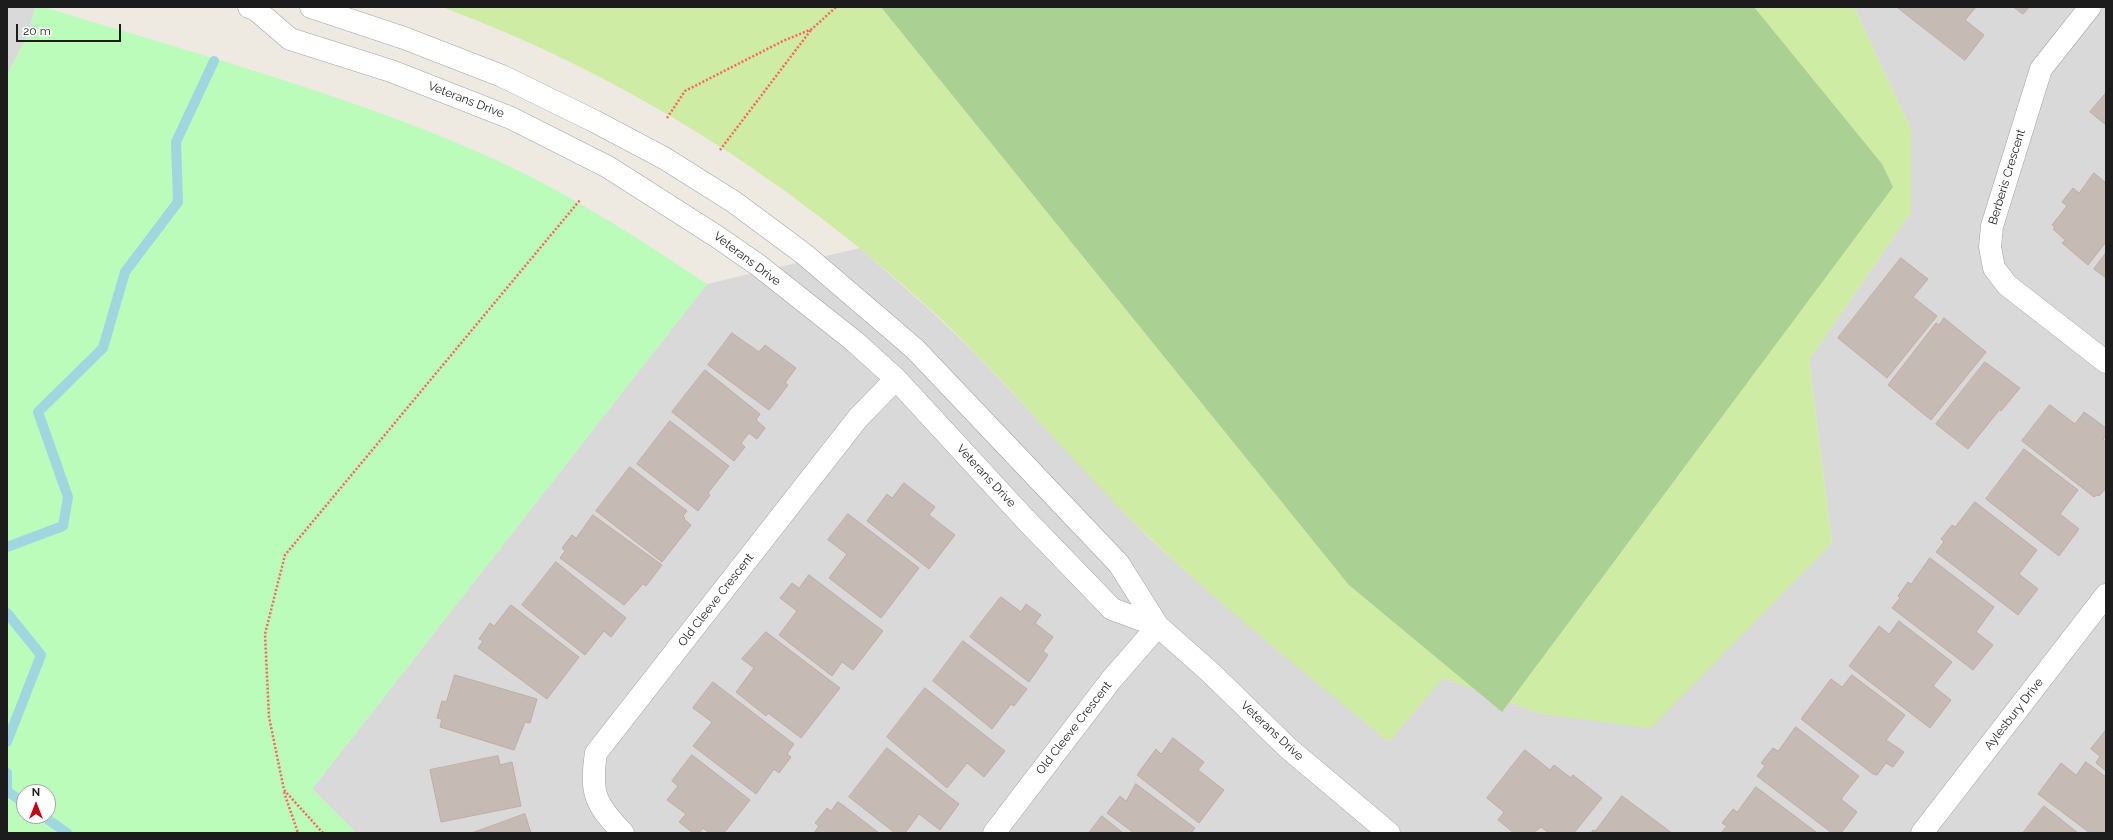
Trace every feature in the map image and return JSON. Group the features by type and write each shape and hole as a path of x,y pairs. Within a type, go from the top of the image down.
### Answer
{"street":[{"name":"Veterans Drive","path":"311,7 404,38 502,76 664,158 734,202 804,254 915,349 1119,564 1158,626 1211,673 1288,748 1389,833"},
{"name":"Berberis Crescent","path":"2090,7 2041,69 1992,226 1990,247 1994,268 2007,285 2106,362"},
{"name":"Veterans Drive","path":"258,8 290,39 391,71 511,118 608,167 655,196 758,265 854,341 896,379 1025,519 1112,609 1158,626"},
{"name":"Old Cleeve Crescent","path":"623,833 598,804 592,779 596,753 858,418 896,379"},
{"name":"Aylesbury Drive","path":"1922,833 2106,595"},
{"name":"Old Cleeve Crescent","path":"994,833 1111,680 1158,626"}],"path":[{"path":"720,150 812,29 836,7"},
{"path":"667,118 685,91 783,41 812,29"},
{"path":"298,833 284,790 269,717 265,634 285,555 580,200"},
{"path":"284,790 323,833"}],"shaded area":[{"path":"7,7 35,7 29,33 7,75"},
{"path":"1854,7 2106,7 2106,833 356,833 312,789 707,284 860,248 930,310 974,352 1147,536 1190,575 1389,742 1442,677 1542,714 1832,543 1809,360 1911,212 1911,129"}],"green space":[{"path":"35,7 44,7 317,91 425,130 478,152 538,180 567,196 624,230 707,284 312,789 356,833 7,833 7,75 29,33"},
{"path":"442,7 1854,7 1911,129 1911,212 1809,360 1832,543 1651,728 1542,714 1443,678 1389,742 1267,642 1178,564 1094,481 959,336 876,261 819,216 761,174 701,134 639,98 575,64 509,34"},
{"path":"881,7 1754,7 1882,164 1893,187 1502,712 1349,585"}],"building":[{"path":"1897,7 1976,7 1965,20 1984,35 1965,60"},
{"path":"2014,7 2029,7 2023,14"},
{"path":"2106,93 2106,125 2090,112"},
{"path":"2094,173 2106,183 2106,242 2088,265 2062,243 2065,240 2053,229 2055,227 2052,225 2067,206 2062,202 2073,188 2079,193"},
{"path":"2106,253 2106,278 2094,269"},
{"path":"1901,258 1928,279 1913,297 1937,316 1887,378 1838,338"},
{"path":"1944,318 1986,352 1931,420 1888,385 1936,323 1939,325"},
{"path":"732,333 759,352 765,345 796,368 785,383 788,385 769,410 708,365"},
{"path":"1985,362 2020,388 2001,411 2000,409 1968,449 1936,424"},
{"path":"705,370 760,414 756,420 765,428 757,439 749,433 741,443 745,447 734,461 672,412"},
{"path":"2050,405 2075,424 2084,412 2106,428 2106,435 2103,439 2106,442 2106,488 2099,496 2097,495 2094,497 2022,441"},
{"path":"670,421 729,466 708,493 710,495 698,511 637,464"},
{"path":"2024,449 2078,490 2060,514 2079,529 2059,556 1986,499"},
{"path":"630,467 687,511 683,516 685,518 684,519 691,525 662,562 596,511"},
{"path":"904,483 935,507 929,515 955,535 929,569 867,521 887,494 892,498"},
{"path":"1975,502 2037,550 2019,574 2038,589 2018,615 1936,552 1944,542 1941,539 1952,525 1955,527"},
{"path":"848,514 919,568 881,618 829,578 847,554 828,540"},
{"path":"593,515 662,565 646,586 643,584 624,605 560,558 565,551 562,548 572,535 576,538"},
{"path":"1930,558 1994,607 1976,632 1993,645 1973,670 1892,608 1900,598 1898,596 1908,582 1911,584"},
{"path":"556,562 626,618 611,637 604,631 585,655 522,605"},
{"path":"809,575 883,631 853,670 842,662 832,676 779,635 797,611 780,598 792,583 799,588"},
{"path":"1001,597 1021,612 1026,604 1041,615 1035,623 1053,637 1043,651 1048,655 1029,682 970,637"},
{"path":"511,605 579,657 547,699 478,648 483,641 479,639 490,623 494,626"},
{"path":"1899,621 1952,662 1933,686 1951,700 1930,728 1849,666 1879,626 1889,634"},
{"path":"766,632 840,688 801,738 768,713 766,716 736,692 754,668 742,659"},
{"path":"963,641 1027,689 1014,706 1011,704 992,729 933,681"},
{"path":"455,675 537,699 530,723 525,722 514,750 440,727 442,719 437,718 442,701 446,702"},
{"path":"1852,675 1905,715 1886,740 1904,752 1893,767 1886,763 1877,775 1873,774 1801,719 1831,679 1842,687"},
{"path":"713,682 794,744 787,754 791,757 779,773 774,769 756,794 693,746 712,722 693,708"},
{"path":"925,688 1005,751 984,777 967,763 947,788 887,737"},
{"path":"1796,727 1859,776 1841,799 1857,812 1841,833 1832,833 1757,776 1765,766 1761,763 1773,748 1778,751"},
{"path":"2106,730 2106,771 2096,763 2100,756 2091,749"},
{"path":"1173,738 1204,762 1198,770 1224,790 1199,823 1137,775 1156,749 1161,754"},
{"path":"887,748 959,804 940,830 919,814 905,833 895,833 849,797"},
{"path":"1525,750 1550,770 1554,765 1571,778 1573,775 1602,798 1574,833 1549,833 1541,827 1533,833 1514,833 1498,820 1504,812 1487,798"},
{"path":"692,755 750,800 724,833 710,833 703,828 699,833 693,833 679,822 686,814 667,800 678,786 672,781"},
{"path":"498,756 500,765 512,762 521,806 441,822 430,770"},
{"path":"2086,762 2106,777 2106,833 2090,833 2038,794 2061,763 2076,775"},
{"path":"1136,784 1195,828 1191,833 1134,833 1107,813 1120,796 1126,801"},
{"path":"1756,787 1817,833 1721,833 1727,826 1722,823 1733,809 1737,812"},
{"path":"1622,796 1672,833 1591,833 1593,830 1595,831"},
{"path":"838,802 879,833 814,833 819,826 815,823 827,808 831,811"},
{"path":"2044,806 2078,833 2023,833"},
{"path":"525,814 531,833 472,833"},
{"path":"1102,816 1123,833 1089,833"}],"waterway":[{"path":"7,547 63,526 68,497 38,412 103,348 125,272 178,202 176,142 214,61"},
{"path":"7,613 41,655 7,742"},
{"path":"7,773 7,791 16,797"},
{"path":"54,824 67,833"}]}
